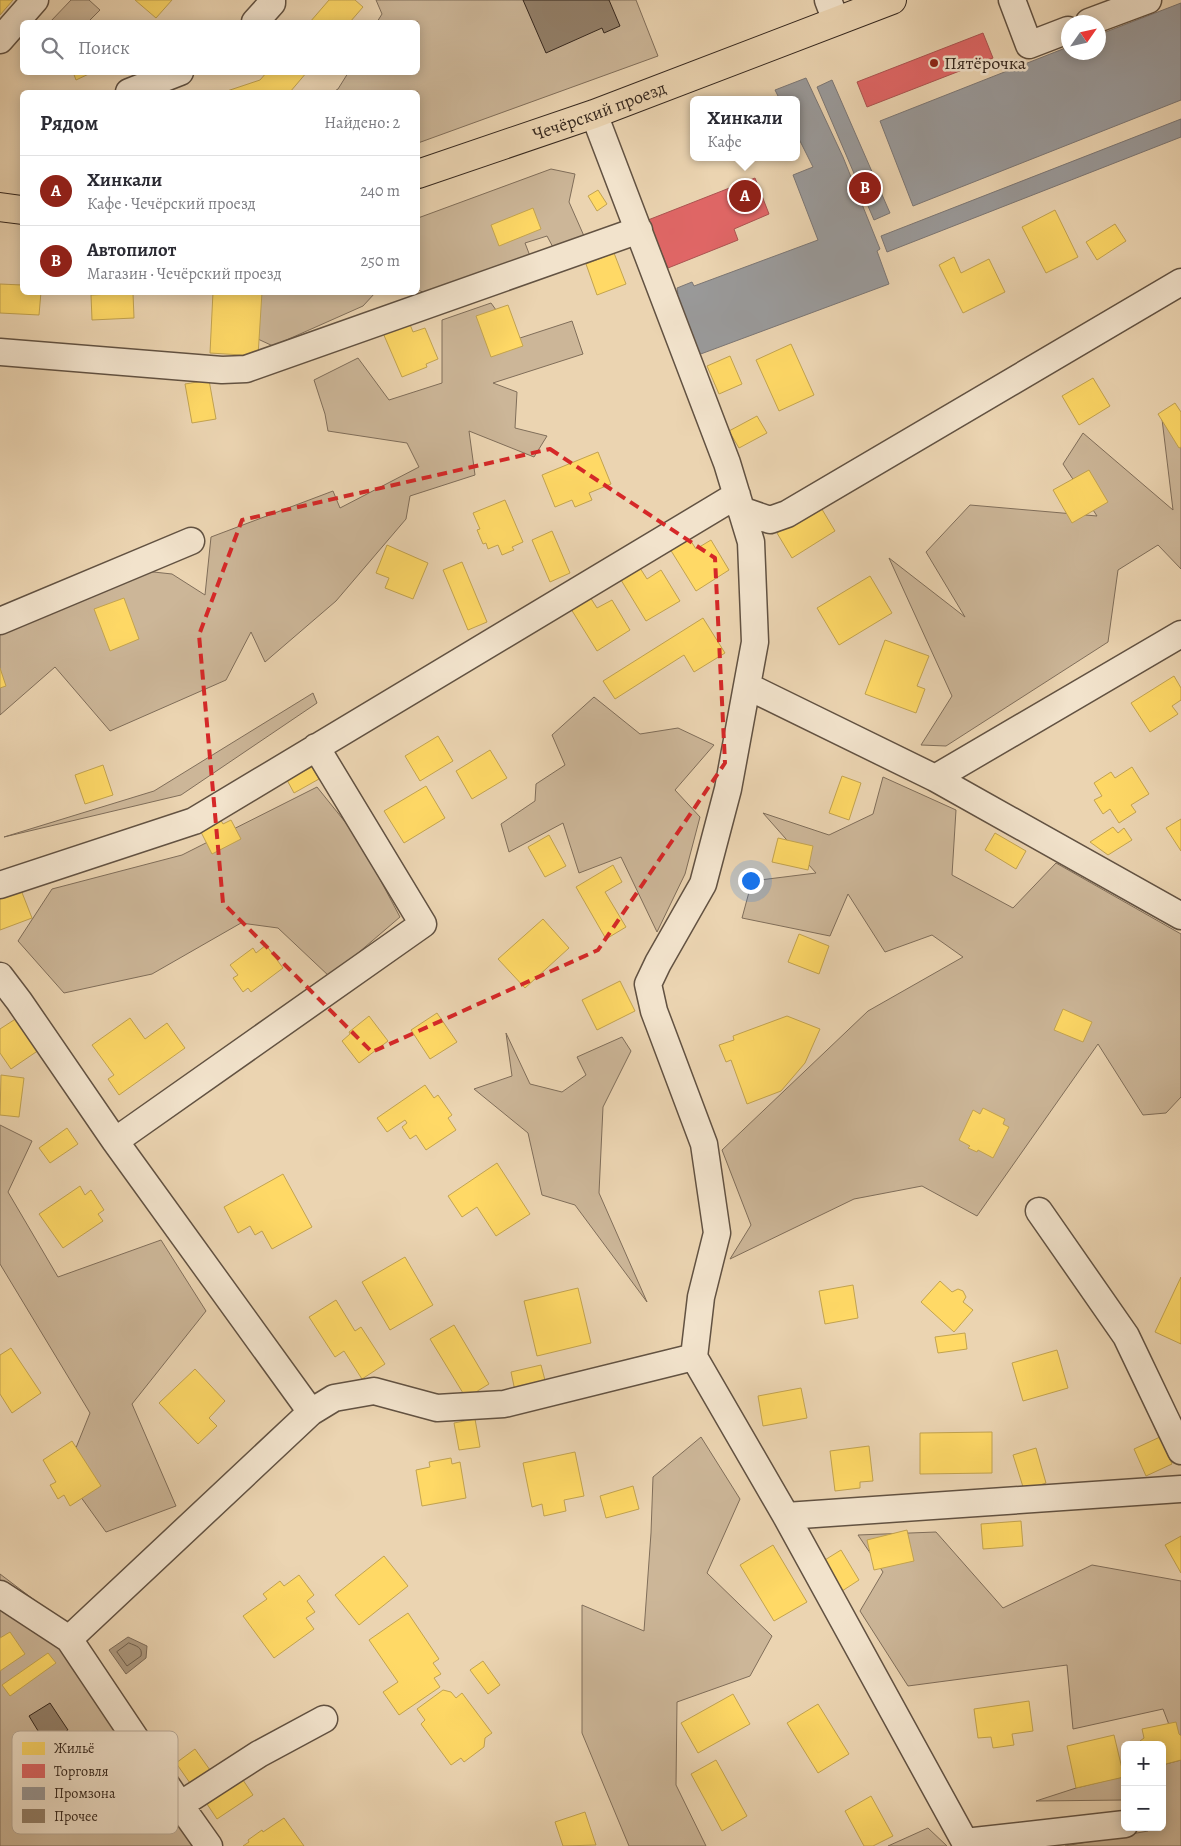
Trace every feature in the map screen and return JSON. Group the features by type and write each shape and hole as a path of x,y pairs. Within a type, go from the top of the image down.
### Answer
{"main road":[{"name":"Чечёрский проезд","path":"420,173 594,114 832,10 892,0"},
{"path":"0,207 20,210"}],"street":[{"path":"0,40 35,0"},
{"path":"257,20 272,3 272,0"},
{"path":"1012,0 1029,45 1061,33"},
{"path":"1106,16 1148,0"},
{"path":"134,90 172,75"},
{"path":"594,114 727,463 751,542 755,642 728,790 703,884 648,984 654,1011 704,1144 717,1233 701,1297 694,1357 786,1516 966,1842 1121,1824"},
{"path":"0,352 222,370 246,369 639,230"},
{"path":"739,502 770,520 787,514 1181,282"},
{"path":"0,885 194,821 316,747 739,502"},
{"path":"0,621 191,541"},
{"path":"935,778 1181,634"},
{"path":"747,686 935,778 1181,916"},
{"path":"114,1141 423,924 316,747"},
{"path":"0,976 114,1141 311,1412"},
{"path":"1039,1210 1126,1336 1181,1451"},
{"path":"69,1639 311,1412 334,1398 374,1391 437,1408 504,1404 694,1357"},
{"path":"786,1516 1181,1489"},
{"path":"0,1594 69,1639 131,1731"},
{"path":"180,1805 259,1754 324,1719"},
{"path":"178,1802 209,1846"}],"highlighted area":[{"path":"550,449 715,558 725,763 598,950 372,1052 223,903 199,635 242,520"}],"shaded area":[{"path":"71,0 89,0 100,10 90,20 52,20"},
{"path":"376,0 636,0 658,56 420,142 420,90 336,90 347,75 420,75 420,20 378,20 382,14"},
{"path":"551,169 575,174 569,202 584,236 555,251 547,236 525,243 530,256 425,293 420,291 420,217"},
{"path":"250,295 373,295 363,306 273,346 247,334"},
{"path":"491,303 517,339 572,321 583,354 493,383 517,392 515,428 547,436 534,457 469,431 475,475 410,496 406,519 336,601 265,662 251,632 226,680 110,731 55,667 0,715 0,626 135,570 172,574 205,595 211,537 333,491 340,508 419,467 407,443 328,431 325,414 314,380 358,358 389,400 442,383 442,320"},
{"path":"1181,414 1181,569 1158,545 1118,570 1108,642 946,746 921,745 952,696 889,558 965,617 926,552 970,505 1097,516 1063,464 1083,433 1173,510 1162,419"},
{"path":"313,693 317,703 181,795 4,837 154,791"},
{"path":"594,697 640,734 678,728 714,745 675,790 700,817 685,874 657,932 621,857 579,873 563,823 509,852 501,824 535,801 536,784 565,765 552,735"},
{"path":"883,777 956,810 952,875 1013,908 1056,863 1181,934 1181,1097 1166,1113 1143,1115 1098,1044 977,1216 922,1186 854,1199 730,1259 751,1225 722,1150 868,1011 963,957 932,935 885,952 848,894 830,936 742,918 752,881 816,873 763,813 829,835 873,814"},
{"path":"317,787 358,838 400,917 330,977 278,928 241,923 152,974 64,993 18,941 52,889 182,855"},
{"path":"506,1033 530,1084 562,1092 586,1075 577,1057 622,1037 631,1051 603,1107 599,1193 647,1302 575,1205 542,1195 528,1133 474,1089 512,1076"},
{"path":"0,1125 32,1141 8,1192 58,1277 161,1240 206,1311 132,1404 176,1506 106,1532 65,1475 90,1413 0,1264"},
{"path":"701,1437 740,1499 707,1573 772,1636 750,1676 677,1702 676,1785 706,1846 629,1846 582,1733 582,1605 644,1631 653,1477"},
{"path":"936,1532 1003,1608 1092,1565 1181,1581 1181,1756 1163,1709 1073,1729 1067,1665 908,1686 860,1611 883,1572 858,1535"},
{"path":"0,1574 70,1627 138,1731 12,1731 12,1834 178,1834 178,1792 213,1846 0,1846"},
{"path":"1181,1760 1181,1846 1065,1846 1148,1831 1166,1831 1166,1764"},
{"path":"1121,1777 1121,1800 1036,1801 1076,1788"},
{"path":"928,1828 947,1846 888,1846"}],"water":[{"path":"128,1637 147,1646 146,1658 126,1674 109,1650"}],"building: Жильё":[{"path":"0,0 13,0 0,15"},
{"path":"135,0 172,0 156,18"},
{"path":"329,0 355,0 363,7 352,20 312,20"},
{"path":"74,75 87,75 76,80"},
{"path":"264,75 304,75 292,90 230,90 260,80"},
{"path":"598,190 607,204 597,211 588,196"},
{"path":"533,208 541,229 499,246 491,225"},
{"path":"1055,210 1078,257 1046,273 1022,227"},
{"path":"1115,224 1126,241 1097,260 1086,242"},
{"path":"614,253 626,284 597,295 586,264"},
{"path":"954,257 961,273 989,259 1005,292 963,313 939,265"},
{"path":"0,284 20,285 20,295 41,295 39,315 0,313"},
{"path":"91,295 133,295 134,318 92,320"},
{"path":"213,295 262,295 258,356 210,353"},
{"path":"508,305 523,346 491,357 476,316"},
{"path":"409,322 413,332 425,328 438,359 426,364 427,367 402,377 383,333"},
{"path":"791,344 814,395 779,411 756,360"},
{"path":"730,356 742,384 719,394 707,366"},
{"path":"1093,378 1110,406 1079,425 1062,396"},
{"path":"209,380 216,419 192,423 185,384"},
{"path":"1175,403 1181,412 1181,447 1179,448 1158,414"},
{"path":"757,416 767,433 739,448 729,431"},
{"path":"598,452 611,484 589,493 592,500 575,507 572,500 555,507 542,475"},
{"path":"1089,470 1108,502 1072,523 1053,490"},
{"path":"505,500 523,542 512,547 514,550 502,555 498,545 488,549 486,543 483,544 477,530 480,529 473,513"},
{"path":"820,506 835,531 792,558 777,533"},
{"path":"552,531 570,573 550,582 532,540"},
{"path":"689,538 696,549 711,540 729,570 696,591 670,549"},
{"path":"387,545 428,563 413,599 385,588 389,578 376,573"},
{"path":"462,562 487,622 468,630 443,570"},
{"path":"640,568 647,579 661,570 680,601 646,621 621,580"},
{"path":"870,576 892,613 839,645 817,608"},
{"path":"590,597 597,608 612,600 630,630 597,651 571,609"},
{"path":"124,598 139,639 110,651 94,609"},
{"path":"703,618 725,653 694,672 684,655 615,699 603,681"},
{"path":"885,640 929,656 917,686 925,689 916,713 865,694"},
{"path":"0,668 6,686 0,688"},
{"path":"1174,676 1181,688 1181,700 1172,706 1178,714 1150,732 1131,703"},
{"path":"438,736 453,761 420,781 405,756"},
{"path":"490,750 507,778 472,799 456,771"},
{"path":"103,765 113,795 85,804 75,775"},
{"path":"312,767 319,779 294,793 287,780"},
{"path":"1132,767 1149,794 1131,805 1136,812 1119,823 1110,809 1103,814 1094,800 1102,796 1094,783 1111,772 1115,778"},
{"path":"842,776 861,783 849,820 829,813"},
{"path":"426,786 445,818 404,843 384,811"},
{"path":"219,817 223,824 231,820 241,839 212,854 199,828"},
{"path":"1181,819 1181,851 1166,828"},
{"path":"1113,827 1118,833 1124,828 1132,840 1108,855 1090,842"},
{"path":"995,833 1026,851 1016,869 985,850"},
{"path":"549,835 566,866 545,877 528,847"},
{"path":"778,838 813,846 808,870 772,862"},
{"path":"613,865 622,882 605,892 626,927 606,939 576,887"},
{"path":"21,890 32,918 0,930 0,898"},
{"path":"543,919 569,948 525,988 498,959"},
{"path":"799,934 829,946 819,974 788,962"},
{"path":"266,945 283,968 251,992 248,988 243,992 233,978 238,975 230,965 253,948 256,953"},
{"path":"620,981 635,1011 597,1030 582,1000"},
{"path":"1063,1009 1092,1022 1083,1042 1054,1030"},
{"path":"437,1013 457,1042 430,1059 411,1030"},
{"path":"369,1016 388,1041 359,1063 342,1041 350,1034 349,1032"},
{"path":"787,1016 820,1029 805,1063 781,1091 747,1104 731,1060 726,1062 719,1045 734,1040 733,1036"},
{"path":"17,1018 39,1050 11,1069 0,1053 0,1029"},
{"path":"130,1018 145,1039 167,1023 185,1048 119,1095 108,1079 114,1075 92,1045"},
{"path":"1,1075 24,1078 19,1117 0,1115"},
{"path":"425,1085 434,1098 438,1095 452,1115 448,1118 456,1130 426,1150 416,1135 410,1139 402,1127 407,1123 405,1120 387,1132 377,1118"},
{"path":"983,1108 1005,1119 1003,1124 1009,1127 993,1158 978,1150 977,1152 968,1148 970,1146 959,1140 973,1110 980,1114"},
{"path":"67,1128 78,1144 50,1163 39,1148"},
{"path":"497,1163 530,1214 496,1236 477,1207 462,1217 448,1196"},
{"path":"283,1174 312,1227 272,1249 262,1231 255,1235 250,1226 238,1233 224,1207"},
{"path":"80,1186 85,1195 91,1190 104,1210 98,1214 103,1221 63,1248 39,1214"},
{"path":"405,1257 433,1305 390,1330 362,1282"},
{"path":"1181,1277 1181,1344 1155,1332"},
{"path":"940,1281 952,1292 958,1289 963,1291 966,1297 963,1302 973,1310 954,1332 921,1302"},
{"path":"853,1285 858,1318 825,1324 819,1291"},
{"path":"578,1288 591,1343 537,1356 524,1301"},
{"path":"336,1300 355,1331 361,1327 385,1364 362,1379 344,1351 335,1357 309,1317"},
{"path":"454,1325 489,1384 466,1398 430,1339"},
{"path":"965,1333 967,1349 938,1353 935,1337"},
{"path":"11,1348 41,1393 12,1413 0,1394 0,1355"},
{"path":"1057,1350 1068,1388 1023,1401 1012,1363"},
{"path":"541,1365 546,1384 515,1391 511,1372"},
{"path":"195,1369 225,1401 209,1418 217,1426 198,1444 159,1403"},
{"path":"801,1388 807,1418 763,1426 758,1396"},
{"path":"475,1419 480,1447 459,1450 454,1423"},
{"path":"992,1432 992,1473 920,1474 920,1433"},
{"path":"1160,1437 1172,1464 1146,1476 1134,1449"},
{"path":"72,1441 101,1486 70,1506 64,1495 58,1499 50,1485 56,1482 43,1460"},
{"path":"869,1446 873,1481 860,1482 860,1488 835,1491 830,1451"},
{"path":"1036,1448 1046,1483 1024,1490 1013,1455"},
{"path":"575,1452 584,1496 564,1500 566,1511 544,1516 542,1504 532,1507 523,1463"},
{"path":"451,1458 452,1464 460,1462 466,1498 422,1506 416,1470 430,1467 429,1462"},
{"path":"633,1486 639,1509 606,1518 600,1496"},
{"path":"1021,1521 1023,1546 983,1549 981,1524"},
{"path":"907,1530 914,1561 874,1570 867,1540"},
{"path":"1181,1536 1181,1573 1165,1545"},
{"path":"773,1545 807,1602 774,1621 740,1565"},
{"path":"841,1550 859,1580 839,1593 820,1563"},
{"path":"384,1556 408,1586 359,1625 335,1595"},
{"path":"299,1575 314,1595 307,1601 315,1612 306,1618 314,1629 274,1658 243,1616 267,1599 263,1594 280,1581 284,1586"},
{"path":"408,1613 439,1659 433,1663 441,1674 434,1678 440,1687 399,1715 383,1692 398,1682 369,1640"},
{"path":"10,1632 25,1654 0,1671 0,1638"},
{"path":"48,1653 56,1663 10,1696 2,1685"},
{"path":"483,1661 500,1685 488,1694 470,1670"},
{"path":"443,1690 451,1692 456,1698 462,1693 492,1733 485,1738 484,1747 464,1762 461,1758 451,1765 421,1724 425,1720 417,1709"},
{"path":"733,1694 750,1724 698,1753 681,1723"},
{"path":"1029,1701 1033,1731 1012,1734 1014,1745 993,1748 991,1737 978,1738 974,1709"},
{"path":"818,1704 849,1754 818,1773 787,1723"},
{"path":"1176,1722 1181,1736 1181,1760 1166,1764 1166,1741 1140,1741 1144,1738 1142,1729"},
{"path":"1114,1735 1121,1764 1121,1778 1076,1788 1067,1746"},
{"path":"195,1749 210,1770 190,1783 178,1766 178,1762"},
{"path":"716,1760 747,1816 722,1831 691,1774"},
{"path":"243,1780 253,1795 217,1819 207,1804"},
{"path":"871,1796 893,1836 873,1846 864,1846 845,1811"},
{"path":"585,1812 596,1845 563,1846 555,1822"},
{"path":"284,1818 304,1846 243,1846 262,1830 263,1832"}],"building: Торговля":[{"path":"983,33 993,58 867,107 857,82"},
{"path":"755,178 769,214 734,229 738,240 668,268 648,220"}],"building: Промзона":[{"path":"1181,3 1181,100 913,206 880,121 1061,50 1061,60 1106,60 1106,32"},
{"path":"806,78 843,157 880,249 877,251 889,284 698,355 676,295 678,294 677,288 692,282 694,286 818,240 793,175 813,167 800,141 800,96 778,96 775,90"},
{"path":"832,80 890,213 874,220 817,87"},
{"path":"1181,119 1181,137 887,252 881,236"}],"building: Прочее":[{"path":"523,0 609,0 620,26 604,33 602,28 546,53"},
{"path":"50,1703 68,1730 38,1731 29,1716"}],"place":[{"name":"Пятёрочка","path":"934,63"},
{"name":"Автопилот","path":"865,188"},
{"name":"Хинкали","path":"745,196"}]}
